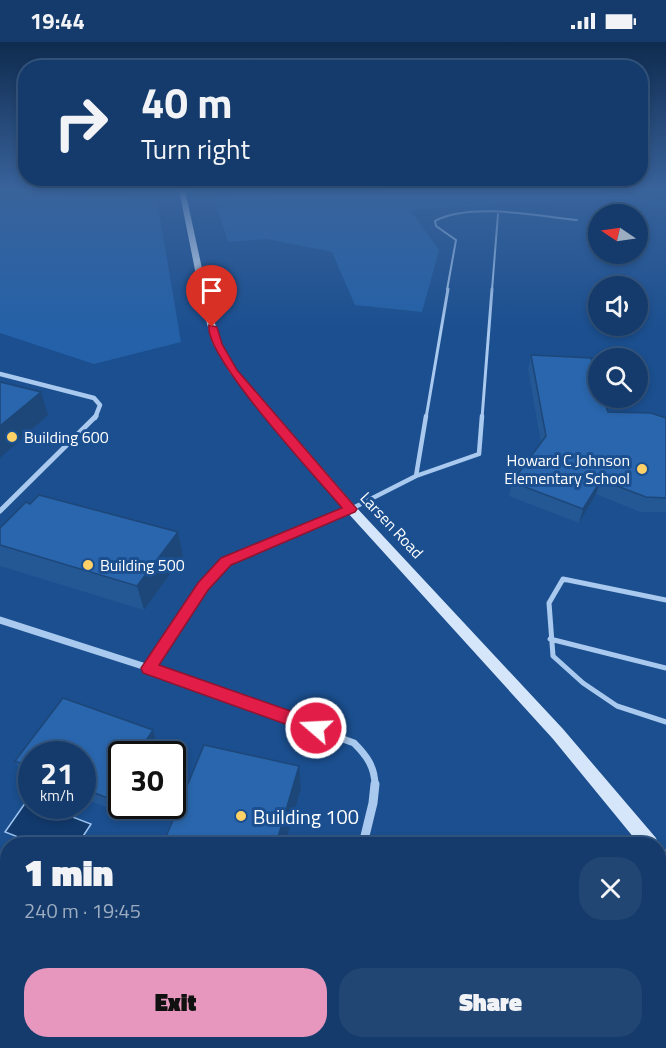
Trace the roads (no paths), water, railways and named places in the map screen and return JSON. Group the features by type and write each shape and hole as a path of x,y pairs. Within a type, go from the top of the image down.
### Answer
{"street":[{"name":"Larsen Road","path":"192,237 207,310 224,358 351,509 558,734 644,837"},
{"path":"0,374 87,395 94,398 100,405 95,418 0,511"},
{"path":"149,668 203,586 226,562 351,509"},
{"path":"0,620 149,668 354,742 373,761 376,774 376,785 365,837"}],"lane":[{"path":"416,476 456,240 451,237"},
{"path":"351,509 416,476 479,454 496,237"},
{"path":"666,600 564,579 549,603 549,639 553,656 584,683 617,706 666,722"},
{"path":"549,639 666,668"}],"place":[{"name":"Building 600","path":"12,437"},
{"name":"Howard C Johnson Elementary School","path":"642,469"},
{"name":"Building 500","path":"88,565"},
{"name":"Building 100","path":"241,816"}]}
